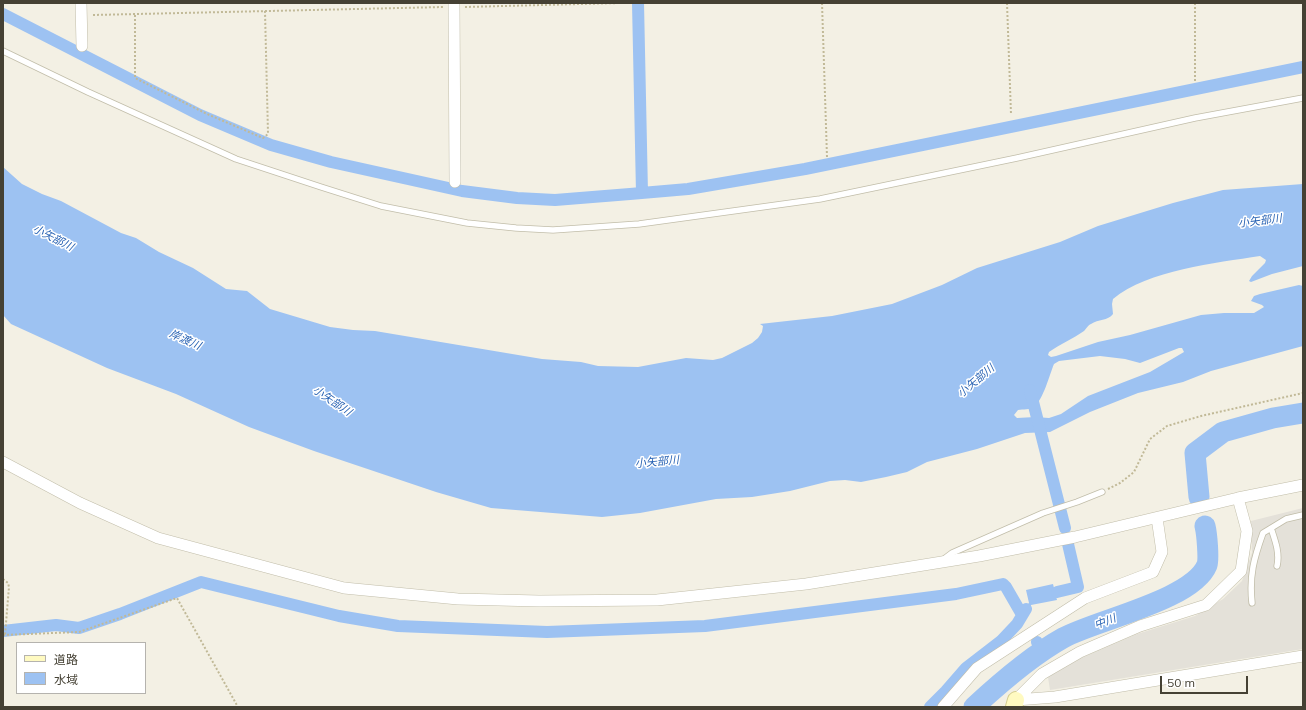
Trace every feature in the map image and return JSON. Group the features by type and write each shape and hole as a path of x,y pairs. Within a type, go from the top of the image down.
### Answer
{"street":[{"path":"81,3 82,46"},
{"path":"454,5 455,182"},
{"path":"3,462 80,503 158,538 344,588 458,599 539,601 657,600 806,584 941,562 1075,537 1238,498 1303,485"},
{"path":"1015,704 1042,674 1080,652 1140,626 1206,605 1241,571 1247,531 1238,498"},
{"path":"943,707 977,668 1085,598 1153,572 1162,552 1157,518"},
{"path":"1015,704 1303,656"}],"lane":[{"path":"3,51 88,92 236,159 321,187 381,206 467,223 554,230 639,224 820,199 1017,158 1195,118 1303,98"},
{"path":"941,562 952,553 1043,513 1102,492"},
{"path":"1252,603 1250,586 1257,550 1263,533 1286,519 1303,515"},
{"path":"1271,528 1276,541 1278,560 1277,566"}],"path":[{"path":"82,15 136,15 454,5 620,3"},
{"path":"822,3 827,157"},
{"path":"1008,3 1011,114"},
{"path":"1195,3 1196,82"},
{"path":"136,15 134,78 207,114 263,138 268,134 265,11"},
{"path":"1102,492 1120,483 1134,472 1150,439 1167,426 1201,416 1303,392"},
{"path":"3,579 8,583 9,587 4,634 80,632 177,598 238,707"}],"shaded area":[{"path":"1303,508 1303,649 1050,690 1048,677 1081,658 1137,634 1195,616 1223,599 1242,581 1252,553 1251,521"}],"water":[{"path":"3,167 22,184 61,201 121,233 136,238 159,252 193,268 226,289 247,291 270,309 330,327 375,331 542,359 581,362 598,366 638,367 686,358 713,360 722,358 752,343 758,338 762,332 763,326 760,324 832,316 892,304 942,285 977,268 1060,242 1098,226 1173,203 1223,190 1303,184 1303,266 1272,274 1251,282 1249,281 1252,276 1265,263 1266,260 1260,256 1203,265 1163,274 1128,289 1113,299 1113,314 1111,316 1088,326 1080,334 1049,352 1048,355 1051,357 1056,356 1098,342 1130,335 1201,315 1254,313 1264,307 1251,301 1254,296 1299,285 1303,286 1303,346 1211,371 1183,382 1138,393 1090,412 1050,432 1025,433 977,449 927,462 907,472 861,482 845,480 830,481 790,491 752,497 716,499 640,513 602,517 491,508 436,492 314,451 249,427 176,394 107,368 11,324 3,315","holes":["1182,348 1184,352 1150,372 1088,396 1061,414 1049,418 1017,418 1014,415 1018,410 1032,408 1038,403 1054,364 1059,361 1100,356 1125,359 1140,363"]},
{"path":"1053,584 1054,588 1056,587 1058,596 1056,596 1057,600 1031,605 1028,610 1025,608 1029,603 1026,590"}],"waterway":[{"path":"638,3 642,193"},
{"path":"3,14 200,115 271,145 331,162 462,191 517,198 555,200 688,189 805,169 1303,67"},
{"path":"1030,390 1065,528"},
{"name":"中川","path":"1199,497 1195,453 1223,432 1273,418 1303,413"},
{"name":"中川","path":"974,707 1017,670 1039,653 1063,638 1078,631 1142,608 1183,589 1198,577 1207,565 1208,546 1205,526"},
{"path":"1057,592 1078,587 1068,544"},
{"path":"3,631 56,625 79,628 120,614 201,582 339,616 398,626 547,632 705,626 956,594 1003,584 1021,613"},
{"path":"930,707 966,668 1001,641 1017,624 1026,609"},
{"path":"1037,642 1042,651"}],"water label":[{"name":"小矢部川","path":"1260,221"},
{"name":"小矢部川","path":"53,238"},
{"name":"岸渡川","path":"185,340"},
{"name":"小矢部川","path":"976,381"},
{"name":"小矢部川","path":"332,401"},
{"name":"小矢部川","path":"657,462"}]}
